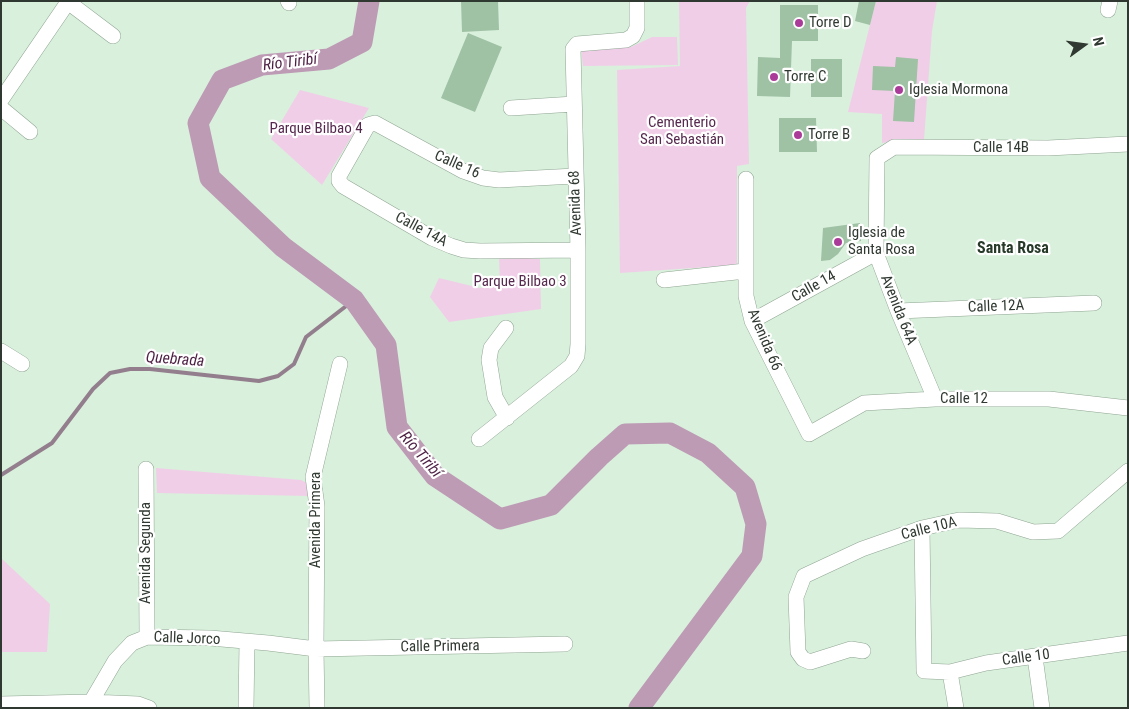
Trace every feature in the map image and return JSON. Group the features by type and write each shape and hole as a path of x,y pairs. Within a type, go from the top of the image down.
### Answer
{"street":[{"name":"Avenida 68","path":"507,418 571,366 577,356 578,250 573,49 577,44 626,40 633,36 637,28 637,1"},
{"path":"1,100 68,2 113,36"},
{"path":"511,108 574,104"},
{"path":"1,108 30,132"},
{"name":"Calle 16","path":"375,123 463,172 483,178 575,176"},
{"name":"Calle 14A","path":"375,123 368,125 339,176 339,181 343,186 432,238 464,250 578,250"},
{"name":"Calle 14B","path":"877,158 894,147 1048,148 1128,144"},
{"name":"Avenida 64A","path":"877,158 876,253 935,398"},
{"name":"Avenida 66","path":"746,179 746,296 752,321 809,434"},
{"name":"Calle 14","path":"752,321 876,253"},
{"path":"664,280 746,271"},
{"name":"Calle 12A","path":"898,311 1094,303"},
{"path":"479,440 507,418 495,396 488,354 506,328"},
{"path":"1,351 22,364"},
{"name":"Avenida Primera","path":"316,649 317,506 313,477 340,364"},
{"name":"Calle 12","path":"809,434 864,403 935,398 1049,399 1128,408"},
{"name":"Avenida Segunda","path":"146,469 146,637"},
{"name":"Calle 10A","path":"863,651 851,649 810,662 803,659 798,652 796,597 804,576 862,549 922,528 959,520 996,521 1033,532 1058,531 1128,471"},
{"name":"Calle 10","path":"922,528 924,671 950,672 986,663 1128,644"},
{"name":"Calle Jorco","path":"91,702 116,661 132,643 146,637 210,638 316,649"},
{"path":"246,708 247,642"},
{"name":"Calle Primera","path":"316,649 565,644"},
{"path":"316,649 317,708"},
{"path":"1035,657 1042,708"},
{"path":"950,672 956,708"},
{"path":"1,704 91,702 138,704 149,708"}],"green space":[{"name":"Cementerio San Sebastián","path":"679,1 750,1 746,8 749,164 737,166 737,265 620,273 617,70 680,66"},
{"path":"876,1 937,1 932,31 924,140 900,140 882,143 882,114 848,112"},
{"path":"652,37 677,37 678,65 583,66 581,47 631,47"},
{"name":"Parque Bilbao 4","path":"300,90 369,108 322,185 271,139"},
{"name":"Parque Bilbao 3","path":"499,256 540,259 541,309 449,322 430,297 439,278 480,288 500,286"},
{"path":"156,468 301,480 307,483 310,496 157,493"},
{"path":"1,558 50,604 47,652 1,652"}],"building":[{"path":"461,1 498,1 499,30 462,32"},
{"path":"859,1 876,1 870,25 855,21"},
{"path":"780,5 818,5 818,41 792,41 790,97 757,96 758,57 780,58"},
{"path":"468,33 502,47 475,112 441,98"},
{"name":"Iglesia Mormona","path":"896,57 918,59 914,122 893,121 895,91 872,90 873,66 895,67"},
{"path":"811,59 842,59 842,97 811,97"},
{"name":"Torre B","path":"779,118 816,118 817,152 779,152"},
{"name":"Iglesia de Santa Rosa","path":"860,223 861,241 846,243 838,254 830,260 821,261 823,228"}],"waterway":[{"name":"Río Tiribí","path":"369,1 362,42 329,59 262,65 222,80 198,123 210,178 283,247 354,300 386,345 397,427 435,476 500,519 551,505 625,434 670,433 708,453 745,487 756,524 752,556 639,708"},
{"name":"Quebrada","path":"1,475 52,443 93,389 110,373 130,369 150,369 259,381 278,376 294,364 306,337 354,300"}],"place":[{"name":"Torre D","path":"799,23"},
{"name":"Torre C","path":"774,77"},
{"name":"Iglesia Mormona","path":"899,90"},
{"name":"Torre B","path":"798,135"},
{"name":"Iglesia de Santa Rosa","path":"838,242"}],"district":[{"name":"Santa Rosa","path":"1013,249"}]}
